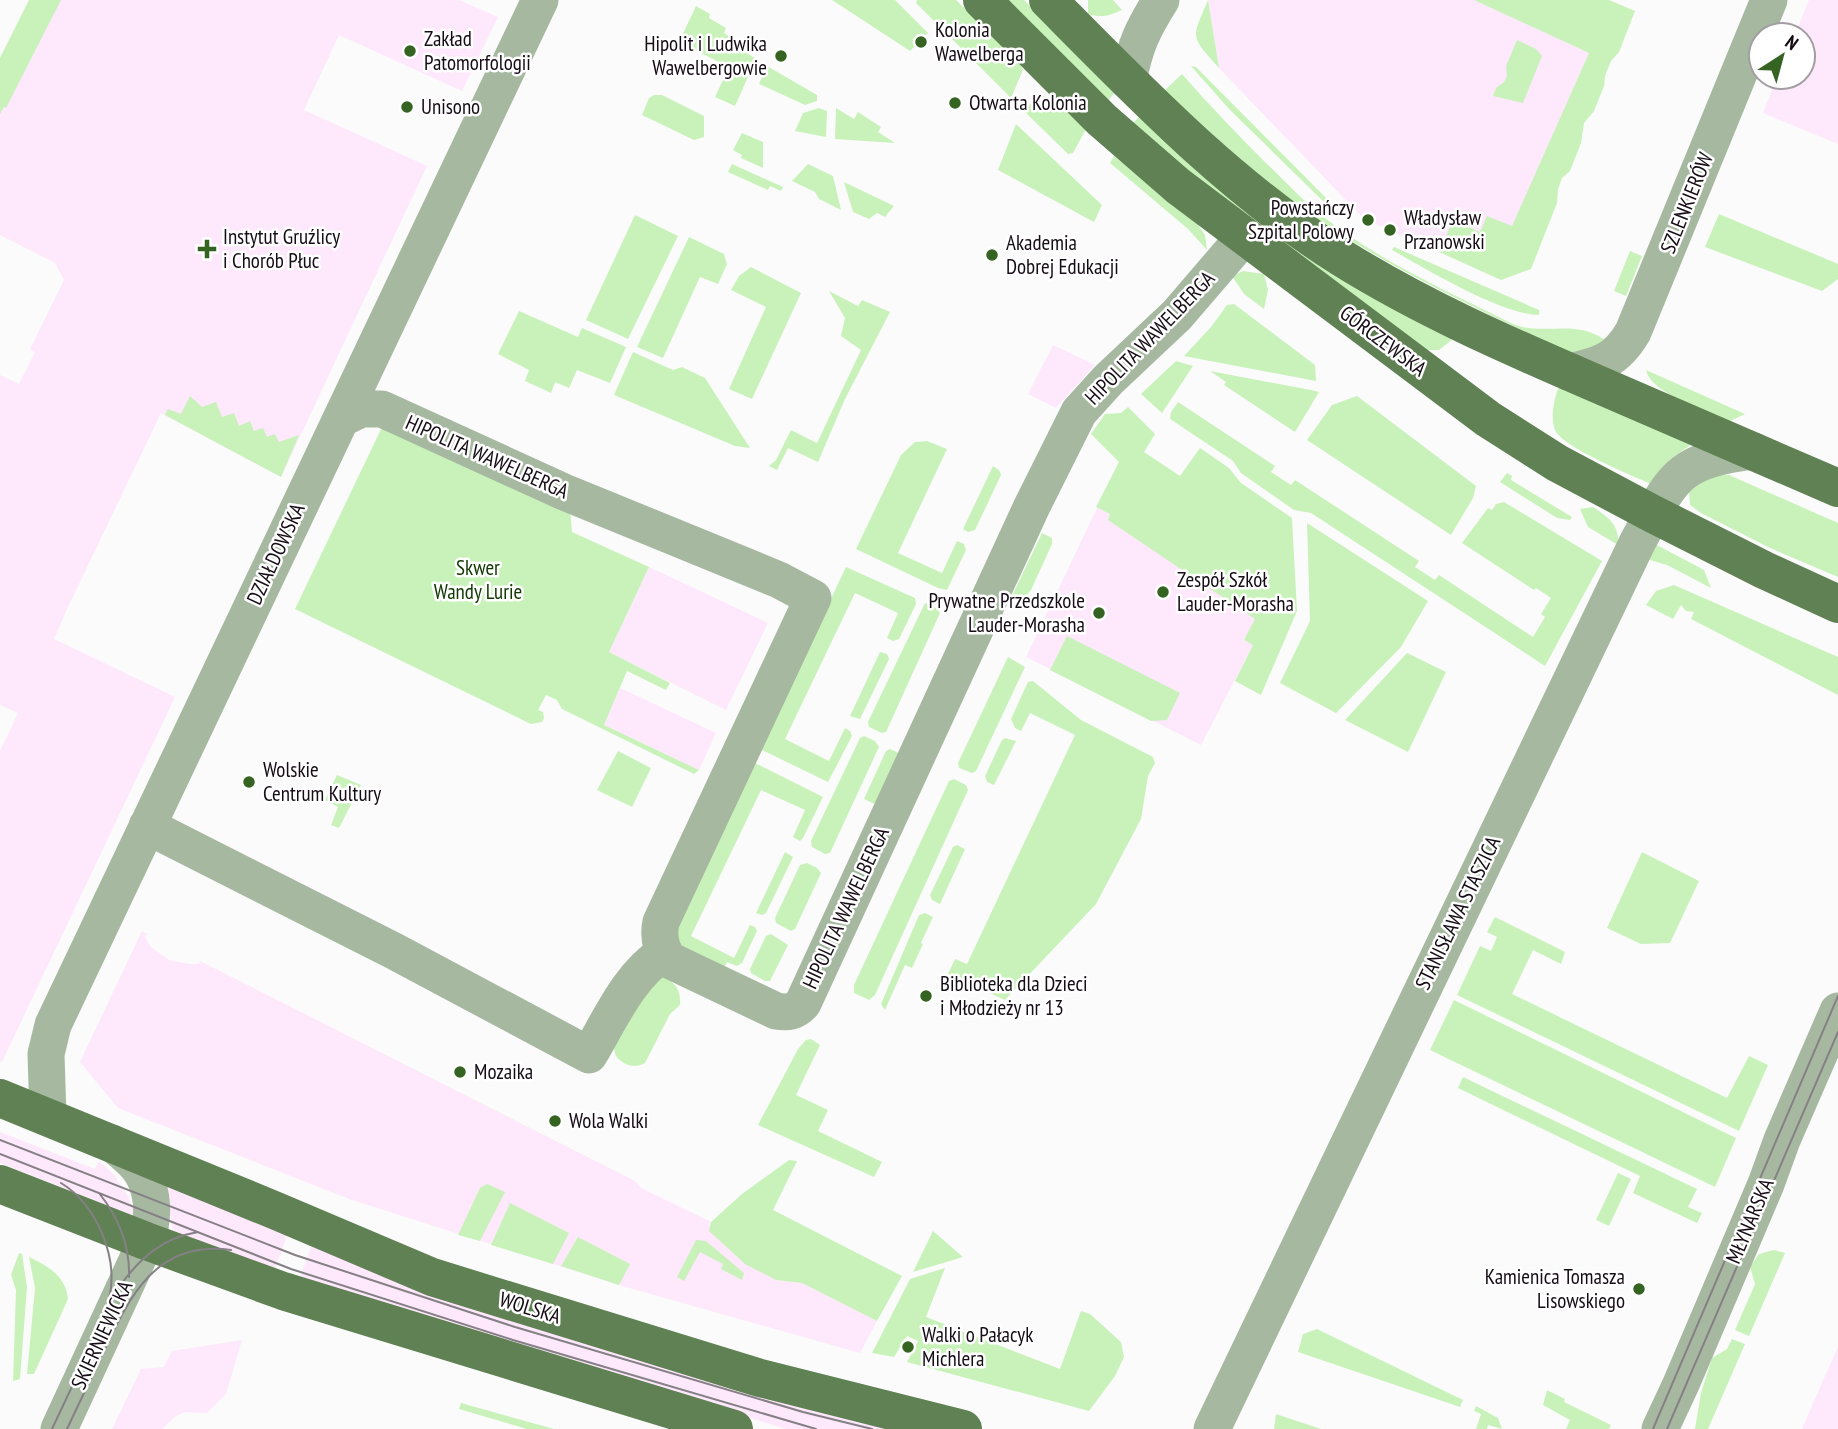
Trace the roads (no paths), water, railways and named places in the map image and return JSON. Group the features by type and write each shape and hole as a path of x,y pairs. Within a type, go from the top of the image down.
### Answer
{"main road":[{"name":"GÓRCZEWSKA","path":"982,0 1114,132 1178,186 1488,419 1557,463 1653,514 1838,604"},
{"path":"1048,0 1128,81 1226,172 1342,258 1411,298 1489,337 1838,488"},
{"name":"WOLSKA","path":"0,1098 432,1277 760,1378 962,1429"},
{"path":"0,1184 146,1241 308,1299 734,1429"}],"street":[{"name":"DZIAŁDOWSKA","path":"48,1116 46,1054 53,1025 540,0"},
{"path":"1128,81 1137,41 1161,0"},
{"name":"SZLENKIERÓW","path":"1569,372 1609,361 1625,346 1633,332 1769,0"},
{"name":"HIPOLITA WAWELBERGA","path":"341,419 361,409 382,409 564,492 779,580 813,598 661,922 659,932 666,956 776,1011 788,1013 803,1003 1032,506 1079,412 1108,380 1177,315 1244,237"},
{"name":"STANISŁAWA STASZICA","path":"1212,1429 1621,575 1653,514 1683,471 1699,462 1720,456 1754,451"},
{"path":"147,826 394,951 589,1055 639,974 650,961 666,956"},
{"name":"MŁYNARSKA","path":"1660,1429 1838,1011"},
{"name":"WOLSKA","path":"112,1143 139,1168 147,1186 152,1206 152,1225 146,1241"},
{"name":"SKIERNIEWICKA","path":"59,1429 146,1241"},
{"path":"1673,1429 1681,1384"}],"tram line":[{"path":"1653,1429 1838,996"},
{"path":"1667,1429 1838,1032"},
{"path":"0,1140 295,1255 515,1327 803,1412 872,1429"},
{"path":"0,1154 291,1269 513,1340 816,1429"},
{"path":"61,1183 85,1205 102,1234 111,1267 109,1299"},
{"path":"99,1193 122,1232 128,1254 129,1277"},
{"path":"52,1429 119,1287 144,1258 163,1244 198,1232"},
{"path":"67,1429 124,1310 150,1276 165,1263 184,1254 205,1249 231,1250"}],"place":[{"name":"Kolonia Wawelberga","path":"921,42"},
{"name":"Zakład Patomorfologii","path":"410,51"},
{"name":"Hipolit i Ludwika Wawelbergowie","path":"781,56"},
{"name":"Otwarta Kolonia","path":"955,103"},
{"name":"Unisono","path":"407,107"},
{"name":"Powstańczy Szpital Polowy","path":"1368,220"},
{"name":"Władysław Przanowski","path":"1390,230"},
{"name":"Instytut Gruźlicy i Chorób Płuc","path":"207,249"},
{"name":"Akademia Dobrej Edukacji","path":"992,255"},
{"name":"Zespół Szkół Lauder-Morasha","path":"1163,592"},
{"name":"Prywatne Przedszkole Lauder-Morasha","path":"1099,613"},
{"name":"Wolskie Centrum Kultury","path":"249,782"},
{"name":"Biblioteka dla Dzieci i Młodzieży nr 13","path":"926,996"},
{"name":"Mozaika","path":"460,1072"},
{"name":"Wola Walki","path":"555,1121"},
{"name":"Kamienica Tomasza Lisowskiego","path":"1639,1289"},
{"name":"Walki o Pałacyk Michlera","path":"908,1347"}],"park label":[{"name":"Skwer Wandy Lurie","path":"478,580"}]}
